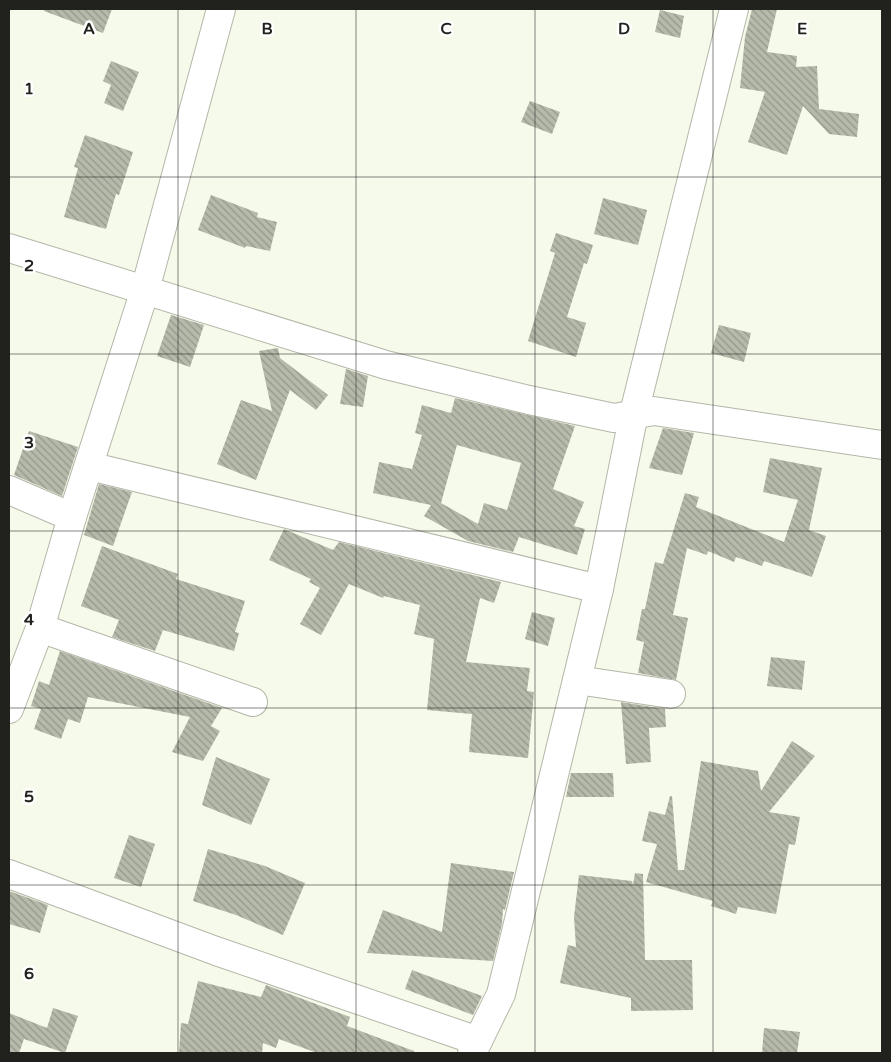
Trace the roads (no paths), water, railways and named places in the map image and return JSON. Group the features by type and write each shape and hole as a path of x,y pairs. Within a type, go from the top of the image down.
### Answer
{"street":[{"path":"9,709 40,628 72,517 146,290 221,9"},
{"path":"9,874 475,1047 501,994 599,589 634,413 734,9"},
{"path":"9,248 386,365 614,418 654,411 882,445"},
{"path":"89,466 599,589"},
{"path":"9,490 72,517"},
{"path":"40,628 253,702"},
{"path":"577,680 671,694"}]}
